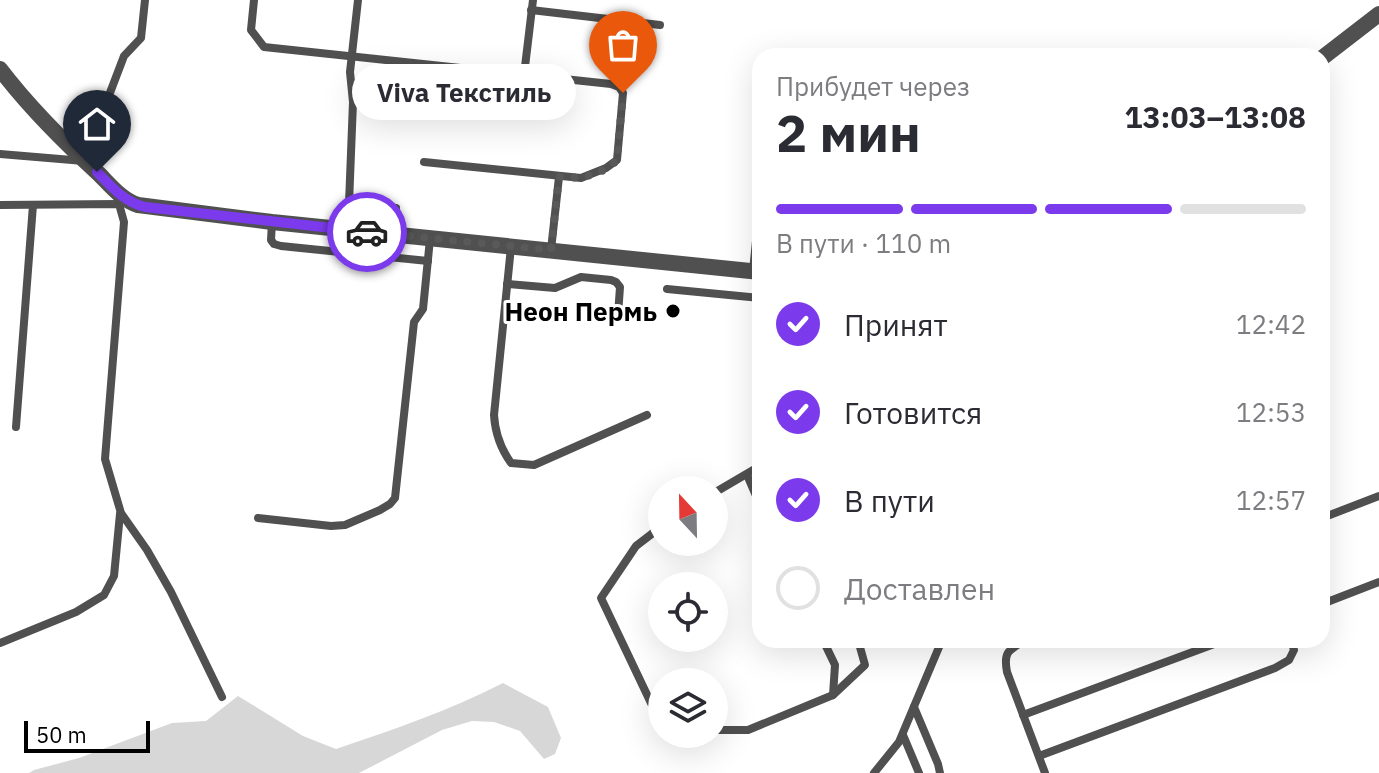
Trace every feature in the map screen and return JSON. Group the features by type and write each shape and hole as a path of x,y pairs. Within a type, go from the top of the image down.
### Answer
{"street":[{"path":"1330,52 1379,14"},
{"path":"0,69 39,115 122,201 145,207 272,222 752,272"}],"lane":[{"path":"0,154 84,161 124,56 141,38 145,0"},
{"path":"254,0 251,30 264,47 611,84 623,93 617,160 581,178 424,162"},
{"path":"348,230 353,102 350,72 358,0"},
{"path":"524,75 532,0"},
{"path":"531,10 660,25"},
{"path":"551,250 559,177"},
{"path":"0,205 122,201 124,222 105,459 121,513 171,592 222,697"},
{"path":"16,427 33,205"},
{"path":"367,205 396,208 393,234"},
{"path":"272,222 271,240 281,246 428,261"},
{"path":"258,518 345,525 380,510 395,498 414,322 423,309 430,238"},
{"path":"511,246 495,426 511,463 534,465 647,415"},
{"path":"507,284 555,288 581,277 611,280 620,287 618,315"},
{"path":"667,289 752,297"},
{"path":"728,485 752,472"},
{"path":"747,475 752,487"},
{"path":"1330,515 1379,496"},
{"path":"0,643 76,612 104,595 114,576 121,513"},
{"path":"648,537 636,546 601,598 648,697"},
{"path":"1330,601 1379,582"},
{"path":"827,648 835,665 833,695"},
{"path":"728,730 748,730 833,695 865,665 860,648"},
{"path":"874,773 899,742 939,648"},
{"path":"1012,648 1005,660 1007,672 1045,773"},
{"path":"1023,715 1203,648"},
{"path":"1039,756 1275,668 1289,660 1293,648"},
{"path":"914,706 940,773"},
{"path":"902,734 919,773"}],"shaded area":[{"path":"503,683 548,707 561,738 555,754 544,759 520,731 494,722 472,721 442,730 359,773 29,773 172,723 206,721 238,696 303,736 336,749 442,711"}],"way so far":[{"path":"367,232 551,250 559,177 581,178 617,160 623,93"}],"place":[{"name":"Viva Текстиль","path":"623,93"},
{"name":"Неон Пермь","path":"673,311"}],"route":[{"path":"97,172 123,197 145,207 367,232"}]}
